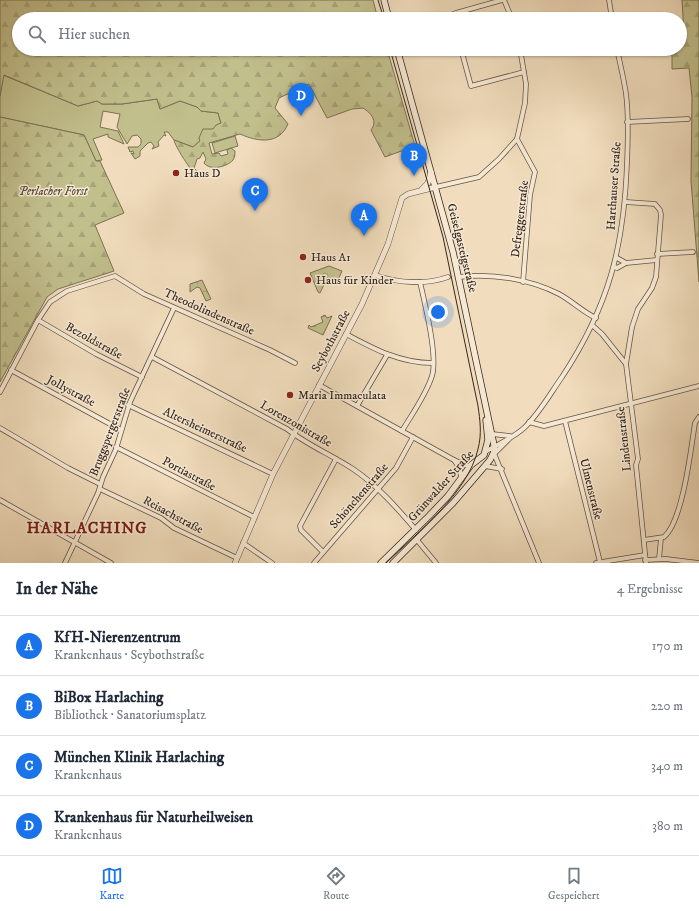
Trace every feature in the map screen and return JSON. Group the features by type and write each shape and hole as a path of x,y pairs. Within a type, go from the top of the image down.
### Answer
{"main road":[{"path":"384,0 387,12"},
{"name":"Geiselgasteigstraße","path":"399,56 436,187 459,277 485,410 492,434 494,454"},
{"name":"Grünwalder Straße","path":"381,563 441,504 470,467 485,452 488,440 485,410"},
{"name":"Grünwalder Straße","path":"393,563 453,503 494,454"},
{"path":"470,467 474,469 475,476"}],"street":[{"path":"460,12 503,0 509,12"},
{"path":"609,0 611,12"},
{"path":"463,56 471,86 524,72"},
{"path":"420,191 479,177 499,159 517,139 525,103 524,72 521,56"},
{"name":"Harthauser Straße","path":"512,436 530,422 568,367 596,318 617,258 626,202 627,122 626,93 618,56"},
{"path":"627,122 688,120"},
{"name":"Defreggerstraße","path":"517,139 535,172 530,195 523,282"},
{"path":"420,191 428,183 431,170"},
{"name":"Seybothstraße","path":"236,560 273,474 375,275 388,244 397,213 404,196 420,191"},
{"name":"Lindenstraße","path":"626,202 651,203 658,207 661,215 656,277 652,288 638,309 632,326 626,364 638,459 636,465 645,562"},
{"path":"657,254 693,252"},
{"path":"617,258 626,263"},
{"path":"614,267 617,268 626,263 657,260"},
{"path":"375,275 394,280 420,282 448,277"},
{"name":"Theodolindenstraße","path":"38,320 46,306 59,294 106,278 118,277 141,293 295,363"},
{"path":"459,277 493,277 523,282 548,289 596,318"},
{"path":"402,431 432,377 430,328 420,282"},
{"name":"Bruggspergerstraße","path":"65,563 116,447 128,405 174,308"},
{"path":"0,392 38,320"},
{"name":"Bezoldstraße","path":"38,320 100,356 142,377"},
{"path":"592,325 602,334 626,364"},
{"path":"346,334 387,355 418,363 432,363"},
{"path":"357,406 387,355"},
{"name":"Lorenzonistraße","path":"152,357 354,469 378,489 416,530"},
{"name":"Jollystraße","path":"11,370 121,430"},
{"path":"319,385 454,460 470,467"},
{"path":"530,422 540,426 565,421 699,386"},
{"name":"Altersheimerstraße","path":"128,405 273,474"},
{"path":"644,540 666,536 671,529 688,473 695,423 699,417"},
{"name":"Ulmenstraße","path":"565,421 598,562"},
{"name":"Reisachstraße","path":"0,428 100,486 161,518 174,528 236,560"},
{"path":"492,434 512,436"},
{"path":"485,452 512,436"},
{"path":"512,436 494,454 502,469 538,563"},
{"name":"Schönchenstraße","path":"314,563 396,468 413,437"},
{"name":"Geiselgasteigstraße","path":"488,440 493,447"},
{"name":"Portiastraße","path":"116,447 254,517"},
{"path":"323,552 301,530 300,526 336,459"},
{"path":"454,460 460,469 461,478"},
{"path":"484,466 502,469"},
{"path":"0,500 111,563"},
{"path":"659,559 661,538"},
{"path":"417,540 436,563"},
{"path":"243,543 272,563"},
{"path":"598,562 645,555"},
{"path":"645,562 659,559 699,563"}],"green space":[{"path":"0,0 373,0 376,12 12,12 12,56 389,56 415,146 385,157 371,130 374,120 369,112 363,108 352,109 327,118 309,84 279,98 275,108 288,124 279,136 274,139 261,140 240,134 209,143 212,154 219,153 221,156 228,154 227,150 231,148 235,151 234,158 227,165 210,167 204,163 206,159 203,152 200,158 197,159 194,168 200,174 197,175 184,159 174,140 193,147 200,141 199,138 203,129 213,129 216,125 221,123 218,113 201,111 197,107 180,101 160,109 157,99 122,104 102,104 97,101 78,106 4,75 0,96"},
{"path":"682,0 699,0 699,282 691,181 692,97 689,68 672,69 672,56 687,56 687,12 683,12"},
{"path":"3,75 78,106 97,101 102,104 122,104 157,99 160,109 180,101 197,107 201,111 218,113 221,123 193,147 174,140 168,132 164,132 166,136 164,135 158,142 159,146 152,149 154,146 151,142 148,143 140,151 140,156 135,159 131,153 134,154 133,151 130,152 128,147 138,147 141,144 141,139 137,135 132,136 127,144 117,127 120,114 103,111 100,127 118,131 124,144 108,137 108,134 93,139 102,160 96,161 84,135 0,117 0,96"},
{"name":"Perlacher Forst","path":"0,117 84,135 96,161 100,161 124,213 95,225 114,271 58,289 47,297 0,382"},
{"path":"235,136 238,146 215,153 212,143"},
{"path":"329,266 342,271 338,280 327,278 320,293 318,292 310,273"},
{"path":"202,280 211,299 206,301 200,288 197,287 190,292 190,284"},
{"path":"325,315 327,318 332,316 323,335 308,328 309,325 311,327 323,322 321,317"}],"tram line":[{"path":"378,0 382,12"},
{"path":"386,563 427,525 453,496 464,481 478,449 480,432 478,406 443,237 392,56"}],"place":[{"name":"Krankenhaus für Naturheilweisen","path":"301,116"},
{"name":"Haus D","path":"176,173"},
{"name":"BiBox Harlaching","path":"414,176"},
{"name":"München Klinik Harlaching","path":"255,211"},
{"name":"KfH-Nierenzentrum","path":"364,236"},
{"name":"Haus A1","path":"303,257"},
{"name":"Haus für Kinder","path":"308,280"},
{"name":"Maria Immaculata","path":"290,395"}],"district":[{"name":"HARLACHING","path":"87,528"}]}
